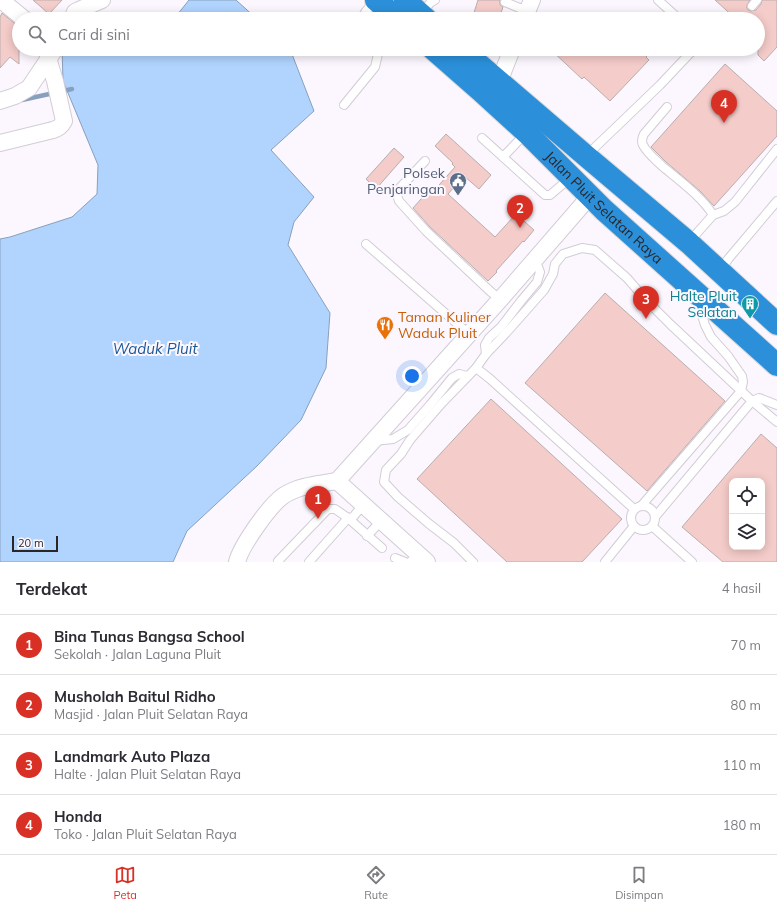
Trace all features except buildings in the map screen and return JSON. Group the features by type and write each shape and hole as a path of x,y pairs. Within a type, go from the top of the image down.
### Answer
{"highway":[{"path":"376,0 390,12"},
{"name":"Jalan Pluit Selatan Raya","path":"441,56 527,133 604,210 777,365"},
{"name":"Jalan Pluit Selatan Raya","path":"469,56 689,242 777,324"}],"street":[{"path":"1,0 16,12"},
{"path":"75,12 102,0"},
{"path":"0,101 15,96 29,88 51,56"},
{"path":"0,143 59,128 62,125 64,121 55,81 52,56"},
{"path":"499,82 509,56"},
{"path":"237,562 239,555 253,531 282,496 298,488 337,481 590,196"},
{"path":"337,481 381,521 415,560"}],"lane":[{"path":"365,12 376,0"},
{"path":"658,0 671,12"},
{"path":"505,2 528,10"},
{"path":"344,105 375,66 378,56"},
{"path":"586,156 660,86 688,56"},
{"path":"667,107 644,134 642,138 643,145 656,160 706,204 713,215"},
{"path":"503,157 527,133"},
{"path":"482,138 545,195 550,195 570,177"},
{"path":"689,242 713,215 724,211 735,202 777,149"},
{"path":"425,161 396,192 399,201 426,231 490,292 500,299"},
{"path":"719,270 777,201"},
{"path":"366,244 469,334"},
{"path":"473,562 454,543 398,497 384,482 386,470 401,454 410,440 467,376 476,368 486,354 544,290 553,274 555,264 563,254 582,248 595,250 627,278 646,301 670,324 741,391 777,422"},
{"path":"486,354 485,345 489,338 501,327 537,282 540,272 535,259"},
{"path":"694,290 705,325 712,337 742,376 743,382 741,391 642,505 634,509 630,518 634,526 640,529 646,529 652,526 655,517 752,401 759,398 777,405"},
{"path":"476,368 634,509"},
{"path":"372,441 393,439 408,430 452,378 459,374 467,376"},
{"path":"309,562 348,518 353,517 363,504"},
{"path":"642,505 653,511 655,517"},
{"path":"279,562 278,561 328,509 335,509 348,518 382,548"},
{"path":"367,536 381,521"},
{"path":"605,562 634,526"},
{"path":"652,526 692,562"},
{"path":"395,558 415,560"}],"water":[{"path":"189,0 236,0 249,12 179,12"},
{"name":"Waduk Pluit","path":"62,56 293,56 314,111 271,150 314,197 294,222 288,245 330,313 326,368 301,420 257,466 187,531 173,562 0,562 0,239 72,217 97,194 98,165 63,81"}],"waterway":[{"path":"22,100 72,89"}],"place":[{"name":"Honda","path":"724,123"},
{"name":"Polsek Penjaringan","path":"458,196"},
{"name":"Musholah Baitul Ridho","path":"520,228"},
{"name":"Landmark Auto Plaza","path":"646,319"},
{"name":"Halte Pluit Selatan","path":"750,319"},
{"name":"Taman Kuliner Waduk Pluit","path":"385,340"},
{"name":"Bina Tunas Bangsa School","path":"318,519"}]}
